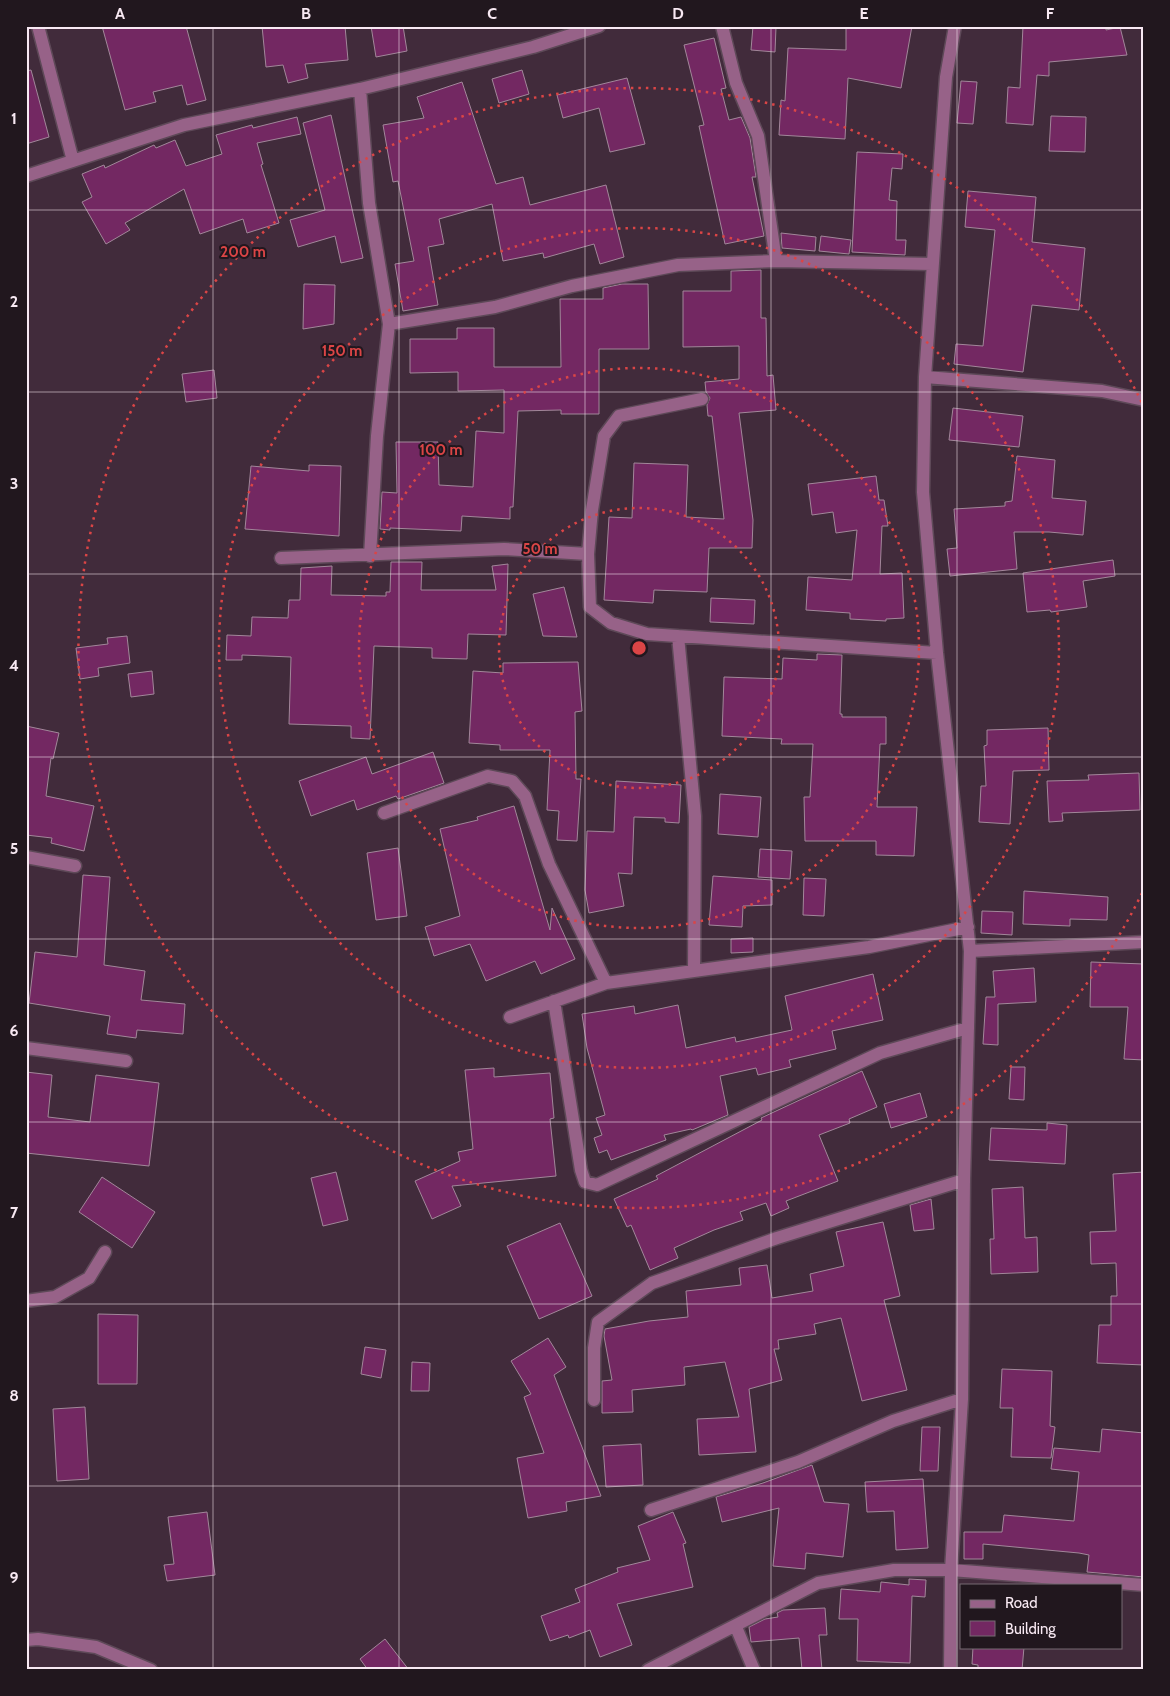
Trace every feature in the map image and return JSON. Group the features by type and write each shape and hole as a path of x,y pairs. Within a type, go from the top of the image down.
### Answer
{"street":[{"path":"38,26 73,161"},
{"path":"26,176 184,125 360,89 533,47 599,26"},
{"path":"722,26 736,83 758,136 776,261"},
{"path":"950,1670 950,1570 962,1399 964,1180 970,951 937,653 923,492 925,377 946,77 955,26"},
{"path":"360,89 369,204 389,324 377,436 370,556"},
{"path":"389,324 494,307 572,286 678,265 776,261 933,264"},
{"path":"925,377 1102,391 1144,400"},
{"path":"702,399 619,416 604,436 592,510 588,554 590,607 611,623 647,634 937,653"},
{"path":"281,558 370,556 504,549 588,554"},
{"path":"678,636 695,816 694,970"},
{"path":"384,813 488,776 512,781 525,796 549,864 606,983"},
{"path":"26,857 76,866"},
{"path":"510,1017 606,983 869,947 968,927"},
{"path":"970,951 1144,942"},
{"path":"554,1002 580,1170 585,1182 597,1185 880,1052 968,1028"},
{"path":"26,1048 126,1061"},
{"path":"594,1400 594,1348 598,1322 652,1283 777,1238 964,1180"},
{"path":"26,1301 55,1297 89,1278 105,1252"},
{"path":"652,1510 798,1462 893,1420 962,1399"},
{"path":"648,1670 736,1627 818,1583 894,1570 950,1570 1144,1585"},
{"path":"736,1627 754,1670"},
{"path":"26,1640 38,1639 96,1647 151,1670"}],"building":[{"path":"102,26 186,26 206,100 187,105 182,85 153,92 156,102 125,110"},
{"path":"262,26 345,26 348,60 305,64 308,78 288,83 283,65 266,67"},
{"path":"371,26 403,26 407,51 376,57"},
{"path":"753,26 776,27 775,52 751,50"},
{"path":"846,26 912,26 901,88 848,78 845,139 779,135 781,100 785,101 788,48 846,50"},
{"path":"1023,26 1106,26 1106,30 1120,27 1127,55 1049,62 1049,76 1037,75 1033,125 1006,123 1008,87 1020,88"},
{"path":"714,38 726,88 721,89 729,120 741,117 750,138 756,177 752,177 764,236 725,244 699,126 704,125 684,45"},
{"path":"31,70 49,137 26,144 26,71"},
{"path":"522,70 529,94 499,103 492,79"},
{"path":"627,78 645,144 610,152 599,108 563,118 557,95"},
{"path":"961,81 977,82 973,124 957,123"},
{"path":"462,82 496,184 523,177 530,205 606,185 624,257 600,264 594,244 544,258 543,253 503,261 492,204 439,219 444,244 428,247 438,305 403,311 395,264 414,261 398,181 393,182 383,125 424,118 417,97"},
{"path":"331,115 363,258 341,263 335,236 298,247 290,220 325,210 303,123"},
{"path":"1051,116 1086,117 1085,152 1049,151"},
{"path":"297,117 301,134 257,143 263,164 261,165 279,223 247,233 243,219 200,234 184,189 125,223 130,230 106,244 82,202 92,197 82,174 104,165 105,168 154,145 156,148 175,140 186,166 222,154 216,135 252,125 253,128"},
{"path":"857,152 903,154 902,169 892,168 889,200 897,201 896,240 906,240 905,255 852,252"},
{"path":"968,191 1036,197 1032,242 1085,248 1079,310 1032,305 1023,372 954,364 956,344 983,346 995,230 965,227"},
{"path":"781,233 816,237 815,251 782,248"},
{"path":"821,236 851,240 849,254 819,251"},
{"path":"761,270 761,318 766,318 767,376 773,375 776,410 739,413 753,520 752,548 709,548 707,592 654,590 653,603 604,600 609,517 632,518 634,463 688,465 686,517 724,519 712,416 708,416 707,405 710,398 706,392 705,382 739,379 739,346 683,347 683,291 731,291 731,271"},
{"path":"304,284 335,285 334,324 303,329"},
{"path":"622,284 648,284 649,349 599,349 599,414 561,414 561,410 518,411 513,507 510,507 510,519 462,516 461,531 380,529 382,492 397,493 396,442 438,442 439,485 473,487 476,431 504,433 504,390 458,391 458,372 410,373 410,339 457,339 457,328 494,328 494,367 561,367 560,299 603,299 603,288"},
{"path":"214,370 217,398 186,402 182,374"},
{"path":"953,408 1023,416 1019,447 949,440"},
{"path":"1017,456 1055,460 1052,498 1086,501 1083,535 1049,532 1014,532 1017,569 950,576 947,549 957,548 954,509 1005,506 1005,502 1012,501"},
{"path":"309,465 341,466 339,536 245,529 251,466 309,471"},
{"path":"876,476 879,500 884,500 888,526 882,526 880,574 902,573 904,618 886,619 886,621 850,619 850,613 806,610 808,577 852,580 857,530 836,533 833,512 812,515 808,484"},
{"path":"1113,560 1115,576 1083,581 1087,607 1051,612 1050,610 1027,612 1023,573"},
{"path":"391,562 422,562 421,590 496,590 492,566 508,564 506,635 468,634 467,659 432,658 432,648 374,646 370,739 351,738 351,726 289,724 291,657 242,655 242,660 226,660 227,635 251,636 252,617 288,618 289,600 300,600 301,568 332,566 331,595 386,596 386,592 390,592"},
{"path":"564,587 577,637 543,636 533,594"},
{"path":"711,598 755,600 754,624 710,622"},
{"path":"127,636 130,663 98,668 99,676 80,679 76,648 108,644 107,638"},
{"path":"817,654 842,655 840,714 842,714 842,717 886,717 886,744 880,744 877,807 917,807 914,856 876,855 876,841 805,841 804,797 810,797 813,744 781,744 782,739 722,736 724,677 782,679 783,658 817,660"},
{"path":"578,662 582,711 575,712 576,779 581,779 577,841 557,840 559,811 547,810 550,750 500,750 500,745 469,743 473,671 503,673 503,663"},
{"path":"152,671 154,694 131,697 128,674"},
{"path":"26,726 59,733 53,759 51,758 46,796 94,806 84,851 51,843 52,838 26,835"},
{"path":"1048,728 1049,770 1013,771 1010,824 979,822 981,786 986,786 984,746 987,745 987,730"},
{"path":"433,752 444,783 398,799 396,796 357,810 354,800 311,816 299,781 366,757 372,774"},
{"path":"1139,773 1140,810 1062,813 1063,821 1049,822 1047,781 1089,780 1088,775"},
{"path":"616,781 681,785 679,823 665,822 665,818 634,817 632,874 618,873 624,906 589,913 585,890 587,831 614,832"},
{"path":"720,794 761,797 758,837 718,834"},
{"path":"514,806 550,930 552,908 575,959 541,974 535,961 486,981 470,944 434,956 425,927 460,916 440,829 478,820 477,817"},
{"path":"398,848 407,916 376,920 367,853"},
{"path":"760,849 792,851 790,879 758,877"},
{"path":"83,875 110,877 104,965 145,971 141,1000 185,1004 183,1034 137,1030 136,1038 107,1034 110,1016 29,1003 35,952 77,957"},
{"path":"713,876 772,880 772,905 743,906 742,927 709,925"},
{"path":"804,878 826,879 824,916 803,915"},
{"path":"1024,891 1108,897 1107,920 1070,919 1070,926 1023,924"},
{"path":"982,911 1013,912 1012,935 981,933"},
{"path":"753,938 753,952 731,953 731,939"},
{"path":"1091,962 1144,964 1144,1060 1124,1059 1128,1007 1090,1007"},
{"path":"1034,968 1036,1002 998,1004 998,1045 983,1044 986,997 995,997 993,971"},
{"path":"873,974 883,1020 832,1031 836,1049 789,1060 791,1067 758,1075 756,1068 720,1076 728,1115 692,1130 664,1135 666,1140 611,1160 607,1150 599,1153 594,1138 602,1135 596,1118 605,1115 587,1048 582,1014 634,1006 635,1014 678,1005 686,1048 735,1037 736,1042 792,1030 785,996"},
{"path":"1011,1067 1025,1067 1024,1100 1009,1099"},
{"path":"494,1068 494,1077 550,1073 554,1118 550,1119 556,1176 452,1186 461,1206 432,1219 415,1181 460,1161 458,1152 473,1149 465,1070"},
{"path":"862,1071 877,1107 849,1119 850,1123 819,1135 838,1181 786,1201 789,1208 771,1216 766,1203 740,1212 743,1220 714,1230 674,1248 678,1258 650,1270 631,1225 627,1227 614,1199 658,1179 656,1176 762,1120 761,1118"},
{"path":"26,1072 52,1075 48,1117 90,1122 96,1075 159,1083 149,1166 26,1153"},
{"path":"920,1093 927,1117 891,1128 884,1104"},
{"path":"1047,1123 1067,1125 1065,1164 989,1160 991,1128 1047,1130"},
{"path":"336,1172 348,1220 323,1226 311,1178"},
{"path":"1144,1172 1144,1365 1097,1363 1099,1325 1111,1325 1111,1296 1117,1296 1116,1263 1091,1264 1090,1232 1116,1231 1113,1174"},
{"path":"102,1177 155,1212 132,1248 79,1212"},
{"path":"1023,1187 1025,1238 1037,1237 1038,1272 991,1274 990,1239 994,1239 992,1189"},
{"path":"931,1199 934,1229 914,1231 910,1205"},
{"path":"883,1222 900,1296 884,1300 907,1390 862,1401 841,1318 814,1324 816,1334 778,1340 779,1349 774,1349 782,1380 749,1389 756,1452 699,1455 697,1419 739,1417 725,1362 684,1367 685,1385 632,1390 633,1412 602,1413 602,1381 612,1380 604,1336 605,1329 649,1321 688,1317 686,1291 741,1285 739,1268 767,1265 772,1298 813,1291 810,1274 844,1266 836,1232"},
{"path":"560,1223 592,1296 539,1319 507,1246"},
{"path":"98,1314 138,1315 137,1384 98,1384"},
{"path":"548,1338 566,1367 554,1375 601,1496 566,1502 567,1511 528,1518 517,1458 544,1453 524,1397 531,1394 511,1361"},
{"path":"365,1347 386,1350 381,1378 361,1374"},
{"path":"412,1362 430,1363 429,1391 411,1391"},
{"path":"1002,1369 1052,1371 1050,1426 1055,1427 1051,1458 1011,1457 1013,1408 1000,1408"},
{"path":"85,1407 89,1479 57,1481 53,1409"},
{"path":"922,1427 940,1427 938,1471 920,1471"},
{"path":"1102,1429 1144,1433 1144,1577 1087,1572 1089,1555 1079,1553 983,1544 983,1559 964,1559 964,1532 1002,1532 1004,1515 1074,1521 1079,1472 1051,1469 1054,1448 1100,1452"},
{"path":"641,1444 643,1485 606,1487 603,1446"},
{"path":"812,1465 824,1502 849,1504 843,1557 806,1553 805,1569 773,1566 779,1508 722,1522 716,1497 763,1483"},
{"path":"923,1479 928,1548 896,1550 894,1511 867,1512 865,1482"},
{"path":"207,1512 215,1575 167,1581 164,1565 174,1564 168,1517"},
{"path":"673,1512 686,1543 683,1544 693,1587 617,1604 632,1645 600,1657 590,1630 569,1638 568,1635 550,1641 541,1616 580,1602 575,1589 618,1572 617,1568 650,1560 638,1526"},
{"path":"909,1579 926,1580 925,1597 912,1596 910,1663 857,1661 858,1619 839,1619 841,1589 880,1592 881,1582 909,1585"},
{"path":"825,1608 827,1635 819,1635 822,1670 802,1670 799,1638 751,1642 749,1627 765,1619 778,1617 777,1613 783,1610"},
{"path":"385,1639 409,1670 368,1670 360,1659"},
{"path":"973,1648 1024,1648 1022,1670 978,1670 978,1665 972,1664"}]}
